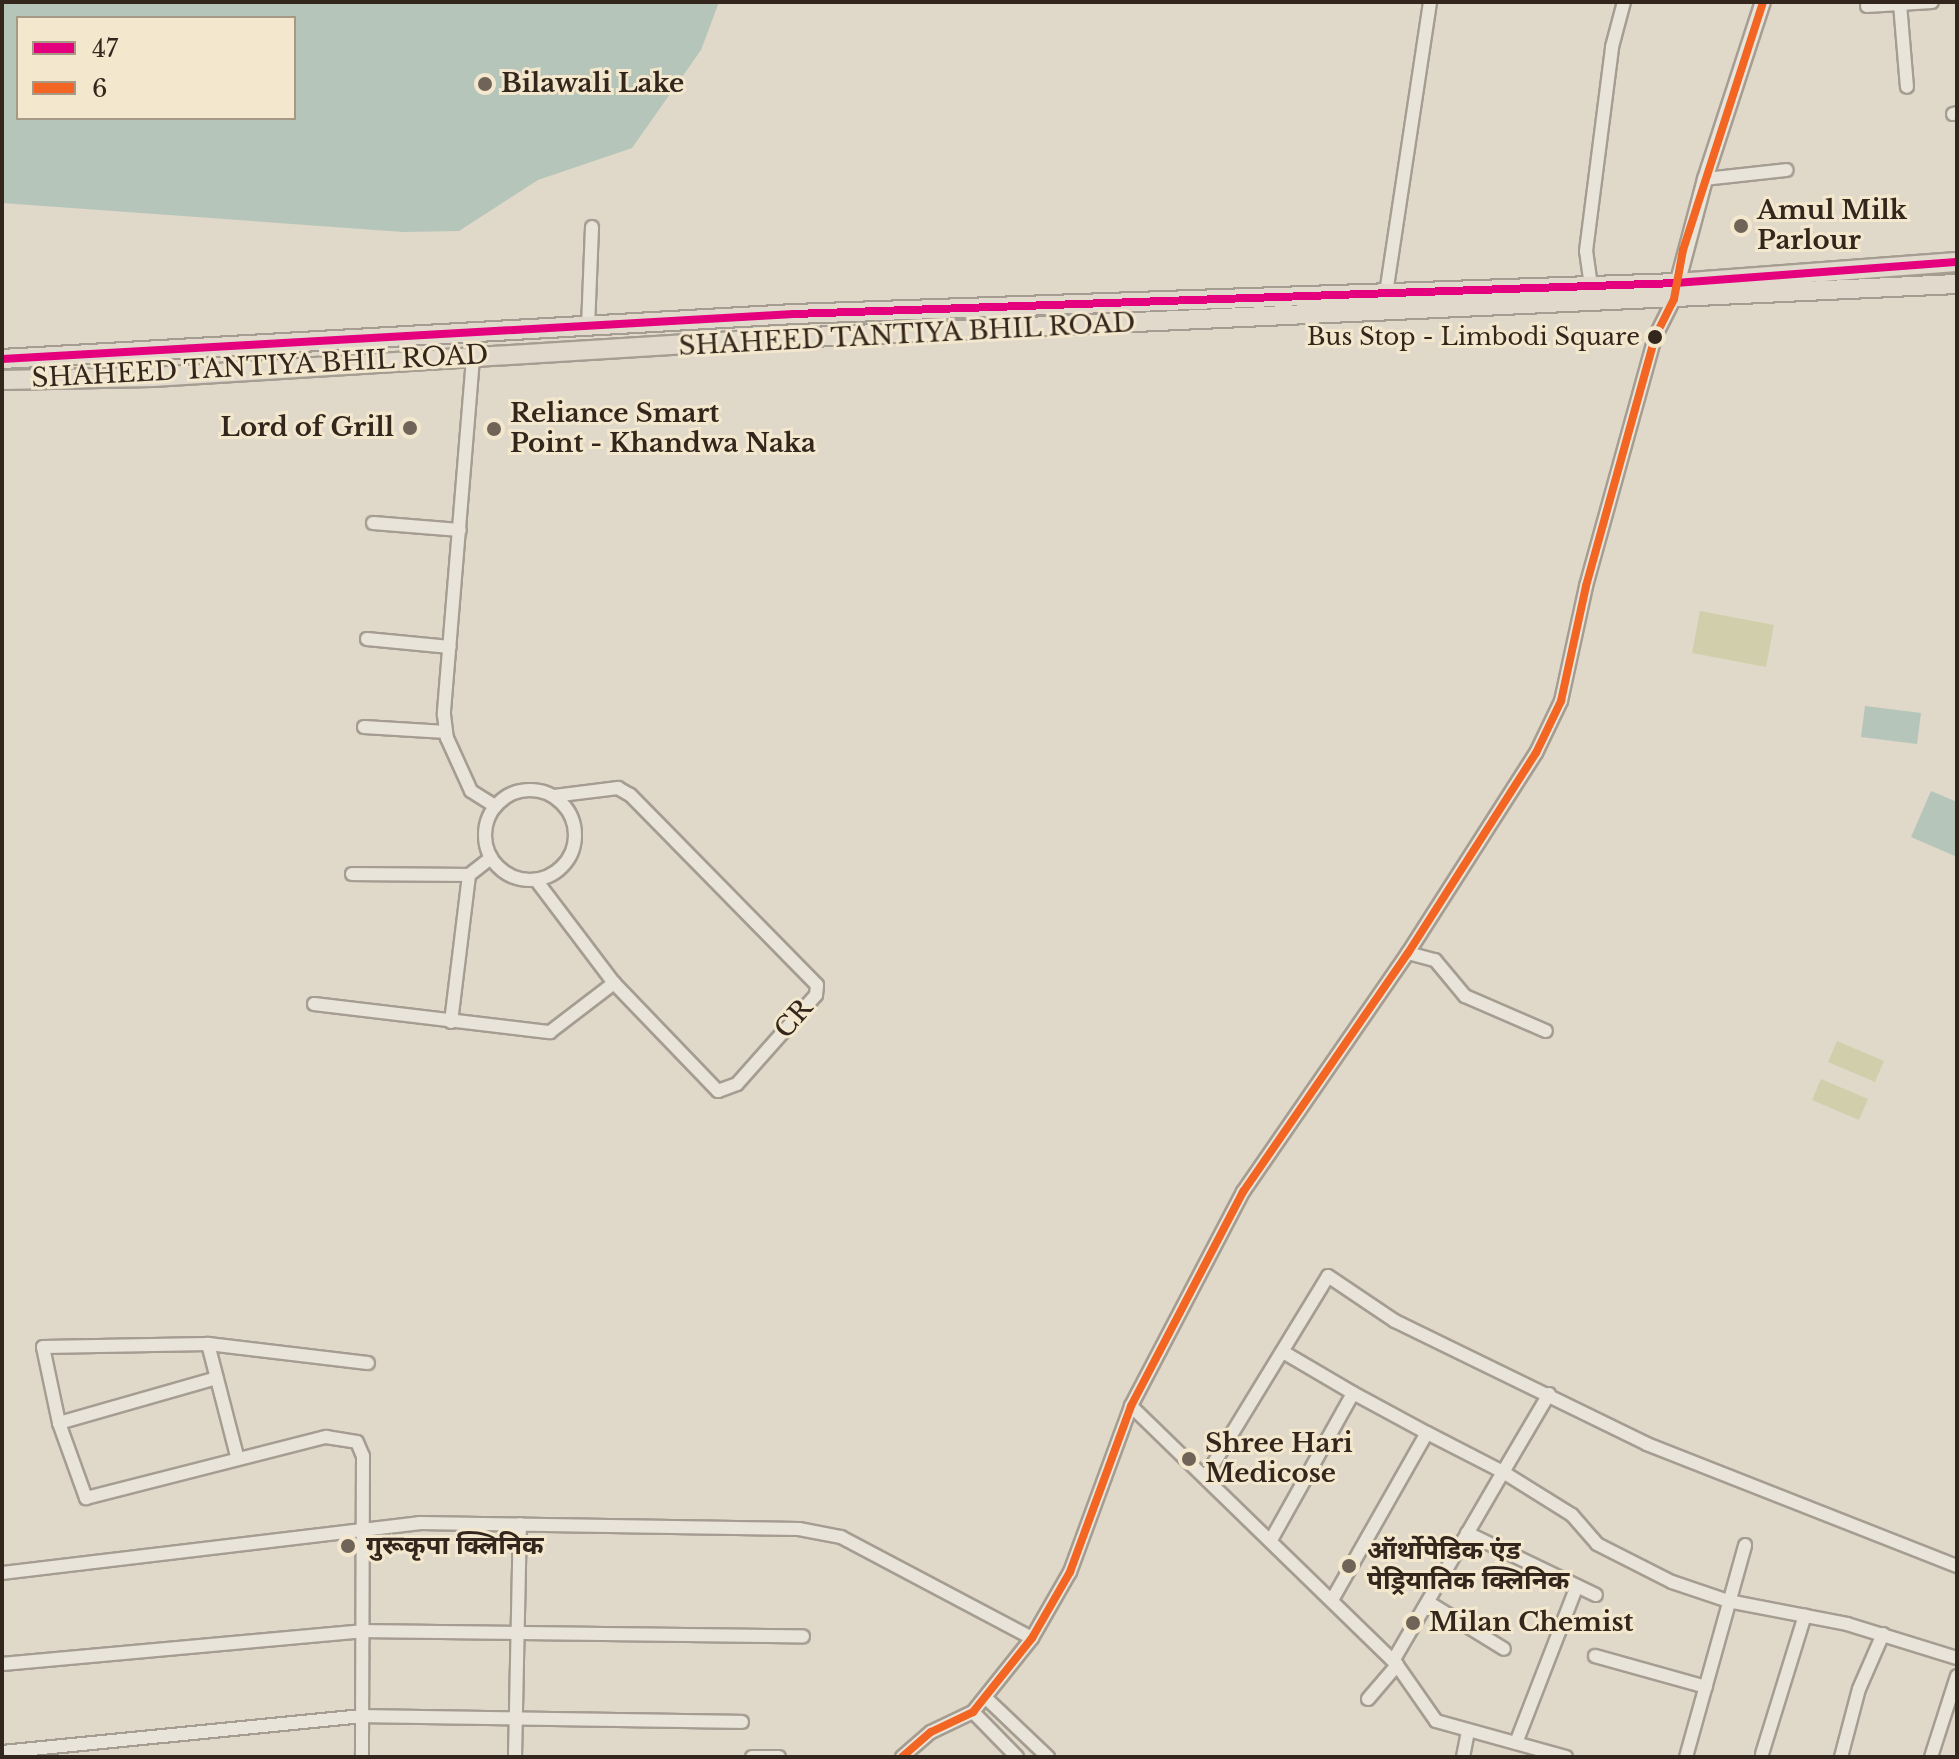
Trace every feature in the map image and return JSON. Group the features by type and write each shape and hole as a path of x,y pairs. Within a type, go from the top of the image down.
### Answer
{"main road":[{"name":"SHAHEED TANTIYA BHIL ROAD","path":"2,359 794,314 1385,303 1591,286 1675,291 1957,262"},
{"name":"SHAHEED TANTIYA BHIL ROAD","path":"2,380 153,377 1385,303 1957,284"}],"street":[{"path":"1385,303 1430,2"},
{"path":"1591,286 1586,251 1612,47 1624,2"},
{"path":"902,1757 931,1732 973,1712 1032,1638 1070,1572 1131,1406 1243,1192 1408,953 1443,892 1509,799 1561,701 1586,586 1655,337 1675,291 1705,179 1763,2"},
{"path":"1867,6 1932,2"},
{"path":"1900,4 1907,87"},
{"path":"1705,179 1787,170"},
{"path":"588,327 592,227"},
{"path":"475,334 446,732 471,791 495,806"},
{"path":"373,523 460,530"},
{"path":"367,639 450,647"},
{"path":"364,727 446,732"},
{"name":"CR","path":"536,880 614,983 718,1091 737,1084 817,990 630,795 618,788 554,796"},
{"path":"523,790 554,796 573,819 574,850 555,873 536,880 506,874 491,858 486,826 495,806 523,790"},
{"path":"352,874 469,875 491,858"},
{"path":"451,1022 469,875"},
{"path":"1408,953 1435,960 1465,996 1546,1031"},
{"path":"314,1004 550,1032 614,983"},
{"path":"1206,1476 1328,1276 1395,1321 1742,1485 1957,1566"},
{"path":"362,1757 363,1456 357,1442 326,1437 237,1456 86,1498 59,1423 42,1354 47,1345 144,1349 200,1341 368,1363"},
{"path":"208,1344 237,1456"},
{"path":"1283,1352 1353,1393 1503,1472 1572,1515 1597,1544 1672,1582 1728,1601 1883,1634 1957,1658"},
{"path":"59,1423 217,1378"},
{"path":"1271,1540 1353,1393"},
{"path":"1368,1699 1395,1663 1549,1394"},
{"path":"1131,1406 1395,1663 1436,1721 1566,1757"},
{"path":"1332,1600 1427,1433"},
{"path":"2,1573 364,1533 419,1523 698,1525 799,1529 841,1537 1032,1638"},
{"path":"515,1757 520,1524"},
{"path":"1467,1533 1596,1595"},
{"path":"1686,1757 1745,1545"},
{"path":"1516,1743 1577,1586"},
{"path":"1428,1602 1504,1649"},
{"path":"1762,1754 1805,1615"},
{"path":"2,1664 364,1631 519,1630 803,1636"},
{"path":"1841,1757 1859,1689 1883,1634"},
{"path":"1595,1656 1706,1687"},
{"path":"1931,1757 1957,1676"},
{"path":"986,1698 1048,1757"},
{"path":"973,1712 1017,1757"},
{"path":"2,1752 363,1716 742,1722"},
{"path":"1463,1757 1468,1731"},
{"path":"752,1757 779,1757"}],"shaded area":[{"name":"Bilawali Lake","path":"2,2 719,2 701,50 632,148 538,180 459,231 403,232 2,203"},
{"path":"1700,611 1774,625 1766,667 1692,653"},
{"path":"1865,706 1921,713 1917,744 1861,737"},
{"path":"1931,791 1957,802 1957,857 1911,837"},
{"path":"1837,1041 1884,1061 1875,1082 1828,1062"},
{"path":"1821,1079 1868,1099 1859,1120 1812,1100"}],"transit line":[{"name":"6","path":"902,1757 931,1732 973,1712 1032,1638 1070,1572 1131,1406 1243,1192 1408,953 1536,753 1561,701 1586,586 1655,337 1674,299 1683,250 1763,2"},
{"name":"47","path":"2,359 794,314 1676,283 1957,262"}],"place":[{"name":"Bilawali Lake","path":"485,84"},
{"name":"Amul Milk Parlour","path":"1741,226"},
{"name":"Bus Stop - Limbodi Square","path":"1655,337"},
{"name":"Lord of Grill","path":"410,428"},
{"name":"Reliance Smart Point - Khandwa Naka","path":"494,429"},
{"name":"Shree Hari Medicose","path":"1189,1459"},
{"name":"गुरूकृपा क्लिनिक","path":"348,1546"},
{"name":"ऑर्थोपेडिक एंड पेड्रियातिक क्लिनिक","path":"1349,1566"},
{"name":"Milan Chemist","path":"1413,1623"}]}
